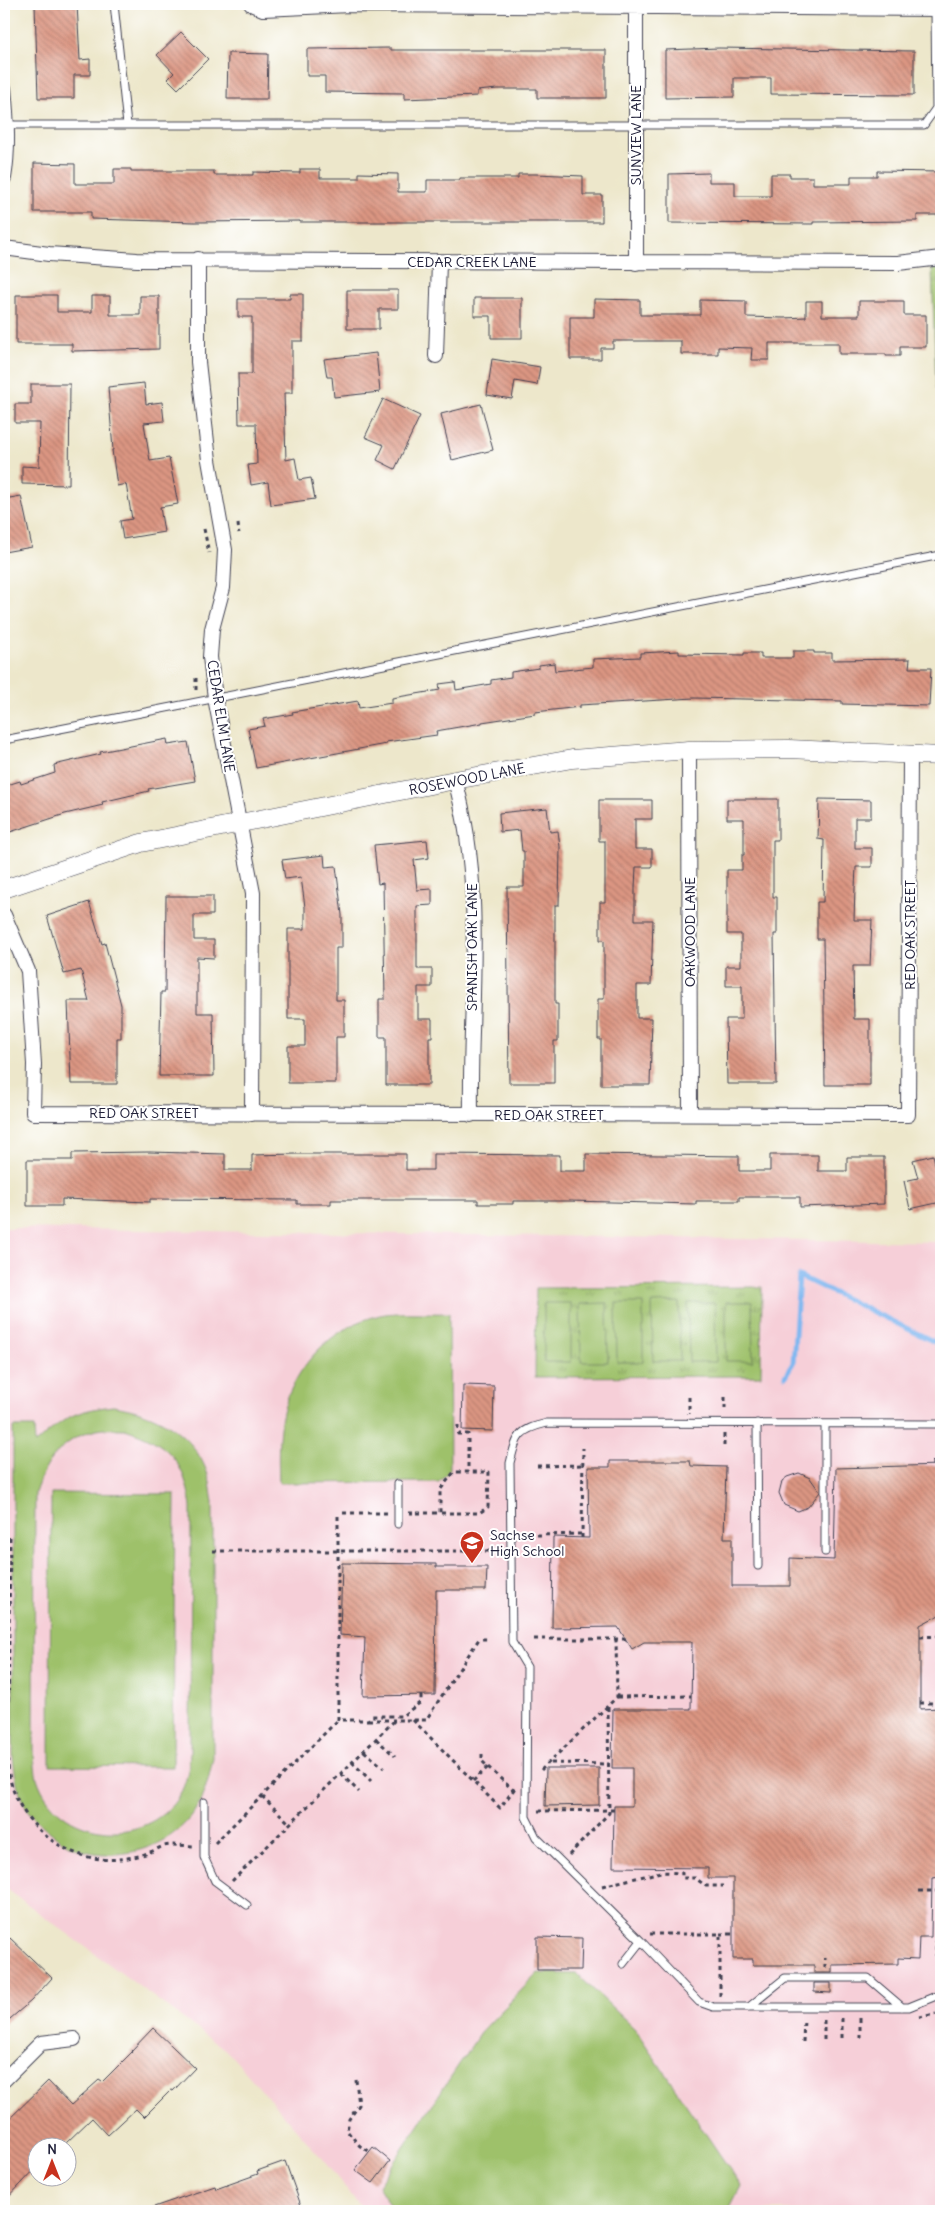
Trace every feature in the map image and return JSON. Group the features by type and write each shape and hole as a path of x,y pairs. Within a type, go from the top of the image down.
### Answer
{"street":[{"path":"251,4 263,9 350,4 636,7 862,6 938,9"},
{"name":"SUNVIEW LANE","path":"636,7 636,263"},
{"path":"4,88 8,125 4,178"},
{"name":"CEDAR CREEK LANE","path":"4,248 49,254 137,260 898,263 941,258"},
{"name":"CEDAR ELM LANE","path":"198,259 198,362 209,460 225,550 223,588 212,629 210,657 215,698 240,823 242,846 253,893 252,1114"},
{"path":"436,356 438,262"},
{"name":"ROSEWOOD LANE","path":"4,889 141,843 455,780 572,760 689,750 789,749 941,756"},
{"name":"OAKWOOD LANE","path":"689,750 690,1114"},
{"name":"RED OAK STREET","path":"4,915 28,972 34,1064 33,1112 908,1115 910,756"},
{"name":"SPANISH OAK LANE","path":"455,780 462,804 469,846 473,888 471,1115"},
{"path":"4,2080 41,2043 74,2039"}],"lane":[{"path":"114,4 127,125"},
{"path":"8,125 924,125 936,108 938,9"},
{"path":"4,740 941,555"},
{"path":"941,1424 547,1423 530,1427 517,1438 510,1463 512,1642 527,1667 526,1817 536,1837 641,1941 699,2002 713,2007 909,2007 941,1994"},
{"path":"757,1424 758,1566"},
{"path":"825,1424 825,1552"},
{"path":"398,1484 398,1524"},
{"path":"204,1802 204,1857 215,1881 226,1887 247,1905"},
{"path":"623,1964 641,1941"},
{"path":"749,2007 785,1978 868,1978 902,2007"}],"path":[{"path":"725,1397 725,1413"},
{"path":"458,1425 458,1434 468,1434 468,1472"},
{"path":"724,1431 724,1448"},
{"path":"537,1535 582,1536 583,1448"},
{"path":"933,1465 933,1460 941,1460"},
{"path":"537,1466 583,1465"},
{"path":"343,1513 440,1513 479,1513 488,1507 489,1472 454,1472 440,1490 440,1513"},
{"path":"4,1535 10,1535 6,1730 8,1769 19,1803 41,1832 63,1848 94,1859 106,1860 141,1855 164,1846 214,1845 338,1720 338,1516"},
{"path":"213,1551 490,1551"},
{"path":"4,1617 6,1617 6,1577 9,1570"},
{"path":"920,1637 941,1636"},
{"path":"338,1720 426,1720 479,1639 490,1638"},
{"path":"534,1639 626,1639"},
{"path":"616,1639 617,1697"},
{"path":"941,1652 938,1654 941,1660"},
{"path":"368,1720 372,1716 402,1716 421,1702 421,1695"},
{"path":"541,1770 617,1697 692,1696"},
{"path":"920,1703 941,1704"},
{"path":"569,1856 609,1813 608,1705"},
{"path":"226,1887 394,1720"},
{"path":"413,1720 500,1808 514,1789 482,1761 482,1753"},
{"path":"376,1739 395,1756"},
{"path":"364,1751 384,1768"},
{"path":"352,1762 371,1781"},
{"path":"551,1762 609,1764"},
{"path":"473,1781 488,1767"},
{"path":"340,1774 359,1792"},
{"path":"262,1796 290,1824"},
{"path":"538,1812 614,1810"},
{"path":"599,1886 661,1872 682,1873 682,1878 695,1878 706,1886 723,1886"},
{"path":"919,1891 941,1891"},
{"path":"936,1982 936,1921 941,1911"},
{"path":"645,1934 733,1934"},
{"path":"720,1934 720,1996"},
{"path":"825,1958 825,1970"},
{"path":"803,2042 804,2018"},
{"path":"842,2018 842,2042"},
{"path":"860,2018 860,2042"},
{"path":"824,2020 824,2042"},
{"path":"356,2080 359,2105 349,2119 347,2131 360,2146 368,2151"}],"shaded area":[{"name":"Sachse High School","path":"4,1228 941,1242 941,2210 364,2211 318,2154 227,2051 4,1887"}],"green space":[{"path":"932,269 941,269 941,387 936,388"},
{"path":"762,1287 761,1376 535,1377 536,1288"},
{"path":"679,1302 680,1361 653,1361 652,1303"},
{"path":"726,1302 752,1302 753,1361 726,1361"},
{"path":"544,1303 571,1303 571,1362 544,1362"},
{"path":"607,1303 608,1362 581,1362 580,1304"},
{"path":"616,1303 643,1303 643,1362 617,1362"},
{"path":"688,1303 715,1303 716,1362 689,1362"},
{"path":"449,1313 450,1470 439,1482 279,1483 278,1462 281,1419 287,1399 302,1370 323,1345 349,1327 380,1315"},
{"path":"113,1406 144,1413 158,1419 183,1436 202,1460 209,1478 213,1502 213,1758 201,1799 194,1812 184,1824 172,1835 158,1843 126,1853 110,1854 94,1853 74,1848 59,1839 36,1820 25,1806 20,1794 13,1758 13,1427 34,1427 35,1444 54,1427 70,1417 88,1410","holes":["104,1429 125,1429 140,1434 163,1447 172,1456 184,1477 191,1506 190,1758 182,1791 164,1813 145,1825 124,1830 102,1830 81,1825 62,1815 47,1799 36,1775 34,1756 35,1493 50,1461 57,1452 75,1438 85,1433"]},
{"path":"51,1493 175,1494 173,1767 50,1766"},
{"path":"538,1973 577,1974 635,2029 741,2186 728,2211 394,2211 378,2186 480,2033"}],"building":[{"path":"77,4 80,60 90,59 90,75 74,75 74,98 38,98 35,5"},
{"path":"181,32 208,59 178,89 168,79 174,73 157,55"},
{"path":"391,48 391,50 606,50 606,98 537,98 537,89 497,89 477,91 477,96 404,99 404,93 325,92 325,76 307,76 307,49"},
{"path":"719,48 914,51 914,95 771,94 771,78 734,78 734,97 665,98 665,50"},
{"path":"228,53 268,54 267,99 227,99"},
{"path":"34,163 75,164 75,184 114,184 114,169 131,169 131,171 214,171 214,175 253,175 253,172 300,173 300,169 320,169 320,178 359,178 359,173 398,174 398,192 427,192 427,180 518,178 518,174 583,176 583,195 602,195 602,222 195,222 91,219 91,212 34,212"},
{"path":"877,171 941,172 941,215 917,215 917,221 813,222 813,224 669,223 669,174 709,173 709,182 735,182 735,196 771,196 771,174 790,174 790,177 813,177 813,184 851,184 851,176 877,176"},
{"path":"347,290 398,290 398,309 379,309 379,329 347,329"},
{"path":"290,294 303,294 303,341 292,341 292,393 284,393 286,460 295,458 299,480 311,478 315,499 271,505 268,482 251,485 248,465 257,464 256,424 239,424 238,374 252,374 252,317 238,317 238,299 290,299"},
{"path":"16,295 57,295 57,312 92,312 92,296 110,296 110,315 140,315 140,296 159,296 159,349 72,351 72,344 16,344"},
{"path":"474,298 522,298 522,338 491,338 491,316 474,316"},
{"path":"594,299 640,300 640,315 700,315 700,300 746,301 746,317 784,318 806,317 806,301 822,301 822,316 859,316 859,301 904,301 904,315 926,315 926,347 900,347 900,356 886,356 886,354 839,354 839,343 769,343 769,360 751,360 752,348 718,347 718,354 681,354 681,341 613,341 613,348 601,348 601,359 570,359 570,317 594,317"},
{"path":"376,353 380,392 334,397 332,377 327,377 324,359"},
{"path":"492,359 540,367 537,385 515,381 512,399 487,395"},
{"path":"144,383 146,404 162,402 164,421 144,423 150,461 169,458 178,504 160,507 164,532 123,539 120,521 132,519 126,484 117,486 112,450 108,387"},
{"path":"31,384 70,384 69,485 22,484 22,466 39,467 40,423 15,423 15,404 31,404"},
{"path":"383,399 420,416 395,469 377,460 384,445 365,437"},
{"path":"481,404 493,450 452,460 441,414"},
{"path":"21,496 32,547 4,552 4,499"},
{"path":"679,651 679,654 744,655 744,653 761,653 761,658 793,658 793,651 814,651 814,653 832,653 832,660 910,659 909,668 931,668 929,706 842,704 842,701 694,698 580,705 580,707 535,712 535,714 436,731 437,735 386,742 386,744 256,768 248,729 265,726 263,719 358,701 359,708 392,703 392,698 440,690 439,684 455,682 456,690 491,684 491,680 511,677 511,672 539,668 539,665 554,663 555,671 593,667 593,659 640,657 640,653"},
{"path":"167,739 168,745 188,742 195,781 148,789 149,791 102,802 103,805 65,814 4,834 4,786 20,781 21,784 55,773 54,765 101,754 100,752"},
{"path":"727,799 778,799 778,840 773,840 773,897 777,897 777,934 774,934 776,1084 727,1084 726,1019 742,1019 742,986 726,986 726,966 741,966 741,934 727,934 727,870 742,870 744,819 727,819"},
{"path":"819,799 871,800 871,818 855,818 855,848 872,848 872,867 856,867 854,920 872,920 870,966 853,966 854,1019 870,1019 870,1085 825,1085 823,939 817,939 817,902 823,902 824,840 818,839"},
{"path":"599,800 652,800 652,819 635,819 635,849 652,849 652,867 636,867 635,888 635,920 653,920 651,985 637,985 637,1018 652,1018 650,1085 601,1085 601,1039 598,1039 598,999 604,999 604,940 600,940 600,902 605,902 605,841 599,841"},
{"path":"547,808 550,832 558,831 560,847 559,905 555,905 555,1004 558,1004 558,1041 554,1041 554,1083 509,1083 507,887 524,887 524,851 522,851 520,830 500,832 499,813"},
{"path":"427,840 429,858 414,860 417,890 432,889 432,905 417,906 417,969 432,969 432,987 418,987 418,1019 432,1019 432,1037 429,1037 429,1085 386,1085 386,1037 379,1037 379,999 385,999 383,883 378,884 374,845"},
{"path":"324,855 325,867 336,866 342,915 342,948 336,948 336,1000 344,1000 344,1037 336,1037 336,1083 288,1083 288,1046 305,1046 305,1019 288,1019 288,929 305,929 305,907 301,877 285,879 282,860"},
{"path":"166,896 213,896 213,915 194,915 194,940 214,940 214,958 197,957 197,1013 213,1013 214,1076 159,1076 161,992 165,992"},
{"path":"89,902 102,944 105,943 121,1005 121,1038 117,1038 117,1084 71,1084 68,1001 89,1001 81,970 64,974 47,916"},
{"path":"150,1152 225,1154 225,1170 252,1170 252,1155 297,1154 406,1154 406,1170 433,1170 433,1154 560,1155 560,1171 586,1171 586,1154 739,1156 739,1171 770,1171 770,1155 818,1155 818,1171 847,1171 847,1157 884,1157 884,1204 800,1207 800,1197 739,1197 739,1201 696,1201 696,1204 513,1201 513,1204 478,1204 478,1200 331,1200 331,1204 297,1204 297,1200 150,1199 150,1202 62,1199 62,1206 27,1206 27,1160 72,1160 72,1153"},
{"path":"933,1155 941,1187 941,1202 910,1209 904,1181 918,1178 913,1160"},
{"path":"463,1385 494,1386 493,1431 462,1430"},
{"name":"Sachse High School","path":"610,1461 690,1461 691,1466 726,1467 724,1538 732,1538 732,1586 790,1586 790,1558 834,1560 836,1468 941,1465 941,1614 920,1625 920,1709 941,1708 941,1877 932,1878 931,1937 919,1937 918,1959 898,1958 898,1964 832,1965 832,1973 814,1973 814,1965 753,1965 753,1959 733,1959 733,1878 708,1878 708,1868 613,1867 614,1806 632,1806 632,1768 612,1768 613,1709 691,1709 692,1642 644,1642 632,1649 618,1627 552,1628 553,1537 589,1538 588,1467 610,1467"},
{"path":"799,1473 810,1478 820,1492 808,1507 798,1511 784,1505 779,1493 782,1481"},
{"path":"342,1563 436,1564 436,1567 487,1567 486,1590 436,1590 435,1695 363,1696 365,1637 340,1635"},
{"path":"546,1768 599,1768 599,1805 545,1806"},
{"path":"537,1937 582,1938 581,1970 537,1970"},
{"path":"10,1938 52,1978 31,2001 4,2024 4,1945"},
{"path":"814,1983 831,1983 831,1993 814,1992"},
{"path":"153,2028 195,2068 144,2117 136,2109 108,2135 92,2118 71,2138 28,2138 28,2177 4,2202 4,2124 48,2081 71,2105 99,2080 102,2082"},
{"path":"373,2147 390,2161 373,2183 355,2170"},
{"path":"285,2161 303,2211 148,2211 148,2209 215,2186 216,2189 258,2174 257,2171"}],"waterway":[{"path":"785,1376 793,1363 799,1276 941,1345"}],"place":[{"name":"Sachse High School","path":"472,1564"}]}
